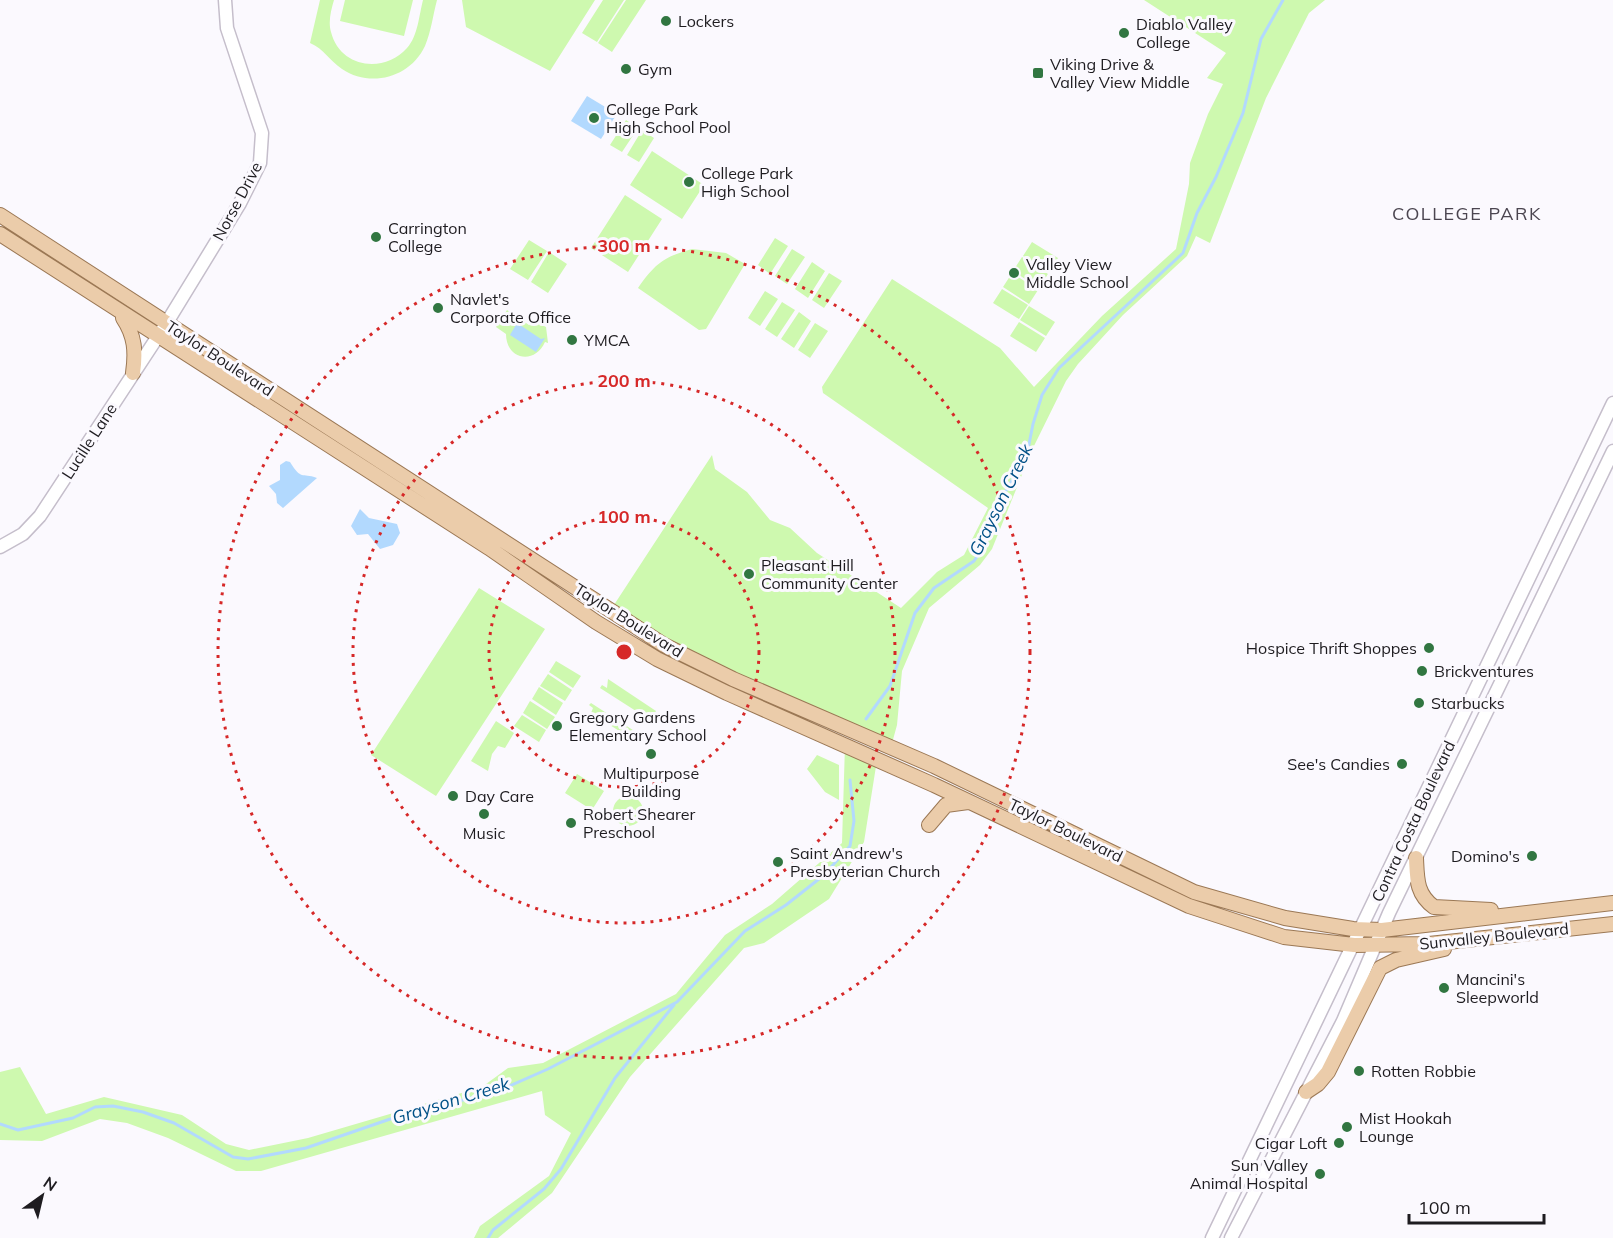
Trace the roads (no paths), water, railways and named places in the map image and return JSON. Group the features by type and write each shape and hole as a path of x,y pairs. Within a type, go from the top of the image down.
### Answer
{"main road":[{"name":"Norse Drive","path":"166,324 240,203 260,163 262,133 227,28 225,0"},
{"name":"Taylor Boulevard","path":"0,215 166,324 490,530 664,645 733,679 934,766 1194,892 1285,918 1382,930"},
{"name":"Taylor Boulevard","path":"0,234 489,548 596,622 657,659 1189,906 1284,937 1376,946"},
{"path":"118,311 132,332 135,355 133,373"},
{"name":"Lucille Lane","path":"0,547 23,534 40,516 166,324"},
{"name":"Contra Costa Boulevard","path":"1212,1238 1613,403"},
{"name":"Contra Costa Boulevard","path":"1232,1238 1342,1021 1437,813 1613,451"},
{"path":"1437,813 1438,795 1450,763 1444,754"},
{"path":"929,825 946,805 969,802"},
{"path":"1416,858 1419,891 1434,907 1529,913"},
{"path":"1545,932 1550,920 1604,912 1613,904"},
{"name":"Sunvalley Boulevard","path":"1382,930 1613,904"},
{"name":"Sunvalley Boulevard","path":"1376,946 1613,924"},
{"path":"1306,1092 1328,1072 1380,968 1396,960 1440,951 1459,940"}],"water":[{"name":"College Park High School Pool","path":"587,96 617,114 601,139 571,121"},
{"path":"517,323 541,339 545,338 536,352 510,335"},
{"path":"286,461 290,462 300,474 317,478 283,508 277,503 276,494 269,486 280,480 280,465"},
{"path":"360,509 369,518 397,524 400,533 393,545 380,549 368,534 357,535 351,526"}],"waterway":[{"name":"Grayson Creek","path":"866,719 890,686 915,613 934,588 974,561 983,548 1003,496 1027,454 1042,395 1059,368 1183,253 1197,213 1216,177 1243,113 1261,39 1283,0"},
{"name":"Grayson Creek","path":"0,1124 18,1130 73,1118 95,1107 113,1106 143,1112 174,1123 233,1157 248,1159 306,1148 396,1117 498,1091 548,1069 677,1002 745,931 786,905 824,875 850,846 854,821 850,780"},
{"path":"488,1238 493,1230 544,1189 561,1169 615,1078 674,1005"}],"place":[{"name":"Lockers","path":"666,21"},
{"name":"Diablo Valley College","path":"1124,33"},
{"name":"Gym","path":"626,69"},
{"name":"Viking Drive & Valley View Middle","path":"1038,73"},
{"name":"College Park High School Pool","path":"594,118"},
{"name":"College Park High School","path":"689,182"},
{"name":"Carrington College","path":"376,237"},
{"name":"Valley View Middle School","path":"1014,273"},
{"name":"Navlet's Corporate Office","path":"438,308"},
{"name":"YMCA","path":"572,340"},
{"name":"Pleasant Hill Community Center","path":"749,574"},
{"name":"Hospice Thrift Shoppes","path":"1429,648"},
{"name":"Brickventures","path":"1422,671"},
{"name":"Starbucks","path":"1419,703"},
{"name":"Gregory Gardens Elementary School","path":"557,726"},
{"name":"Multipurpose Building","path":"651,754"},
{"name":"See's Candies","path":"1402,764"},
{"name":"Day Care","path":"453,796"},
{"name":"Music","path":"484,814"},
{"name":"Robert Shearer Preschool","path":"571,823"},
{"name":"Domino's","path":"1532,856"},
{"name":"Saint Andrew's Presbyterian Church","path":"778,862"},
{"name":"Mancini's Sleepworld","path":"1444,988"},
{"name":"Rotten Robbie","path":"1359,1071"},
{"name":"Mist Hookah Lounge","path":"1347,1127"},
{"name":"Cigar Loft","path":"1339,1143"},
{"name":"Sun Valley Animal Hospital","path":"1320,1174"}],"district":[{"name":"COLLEGE PARK","path":"1467,214"}]}
